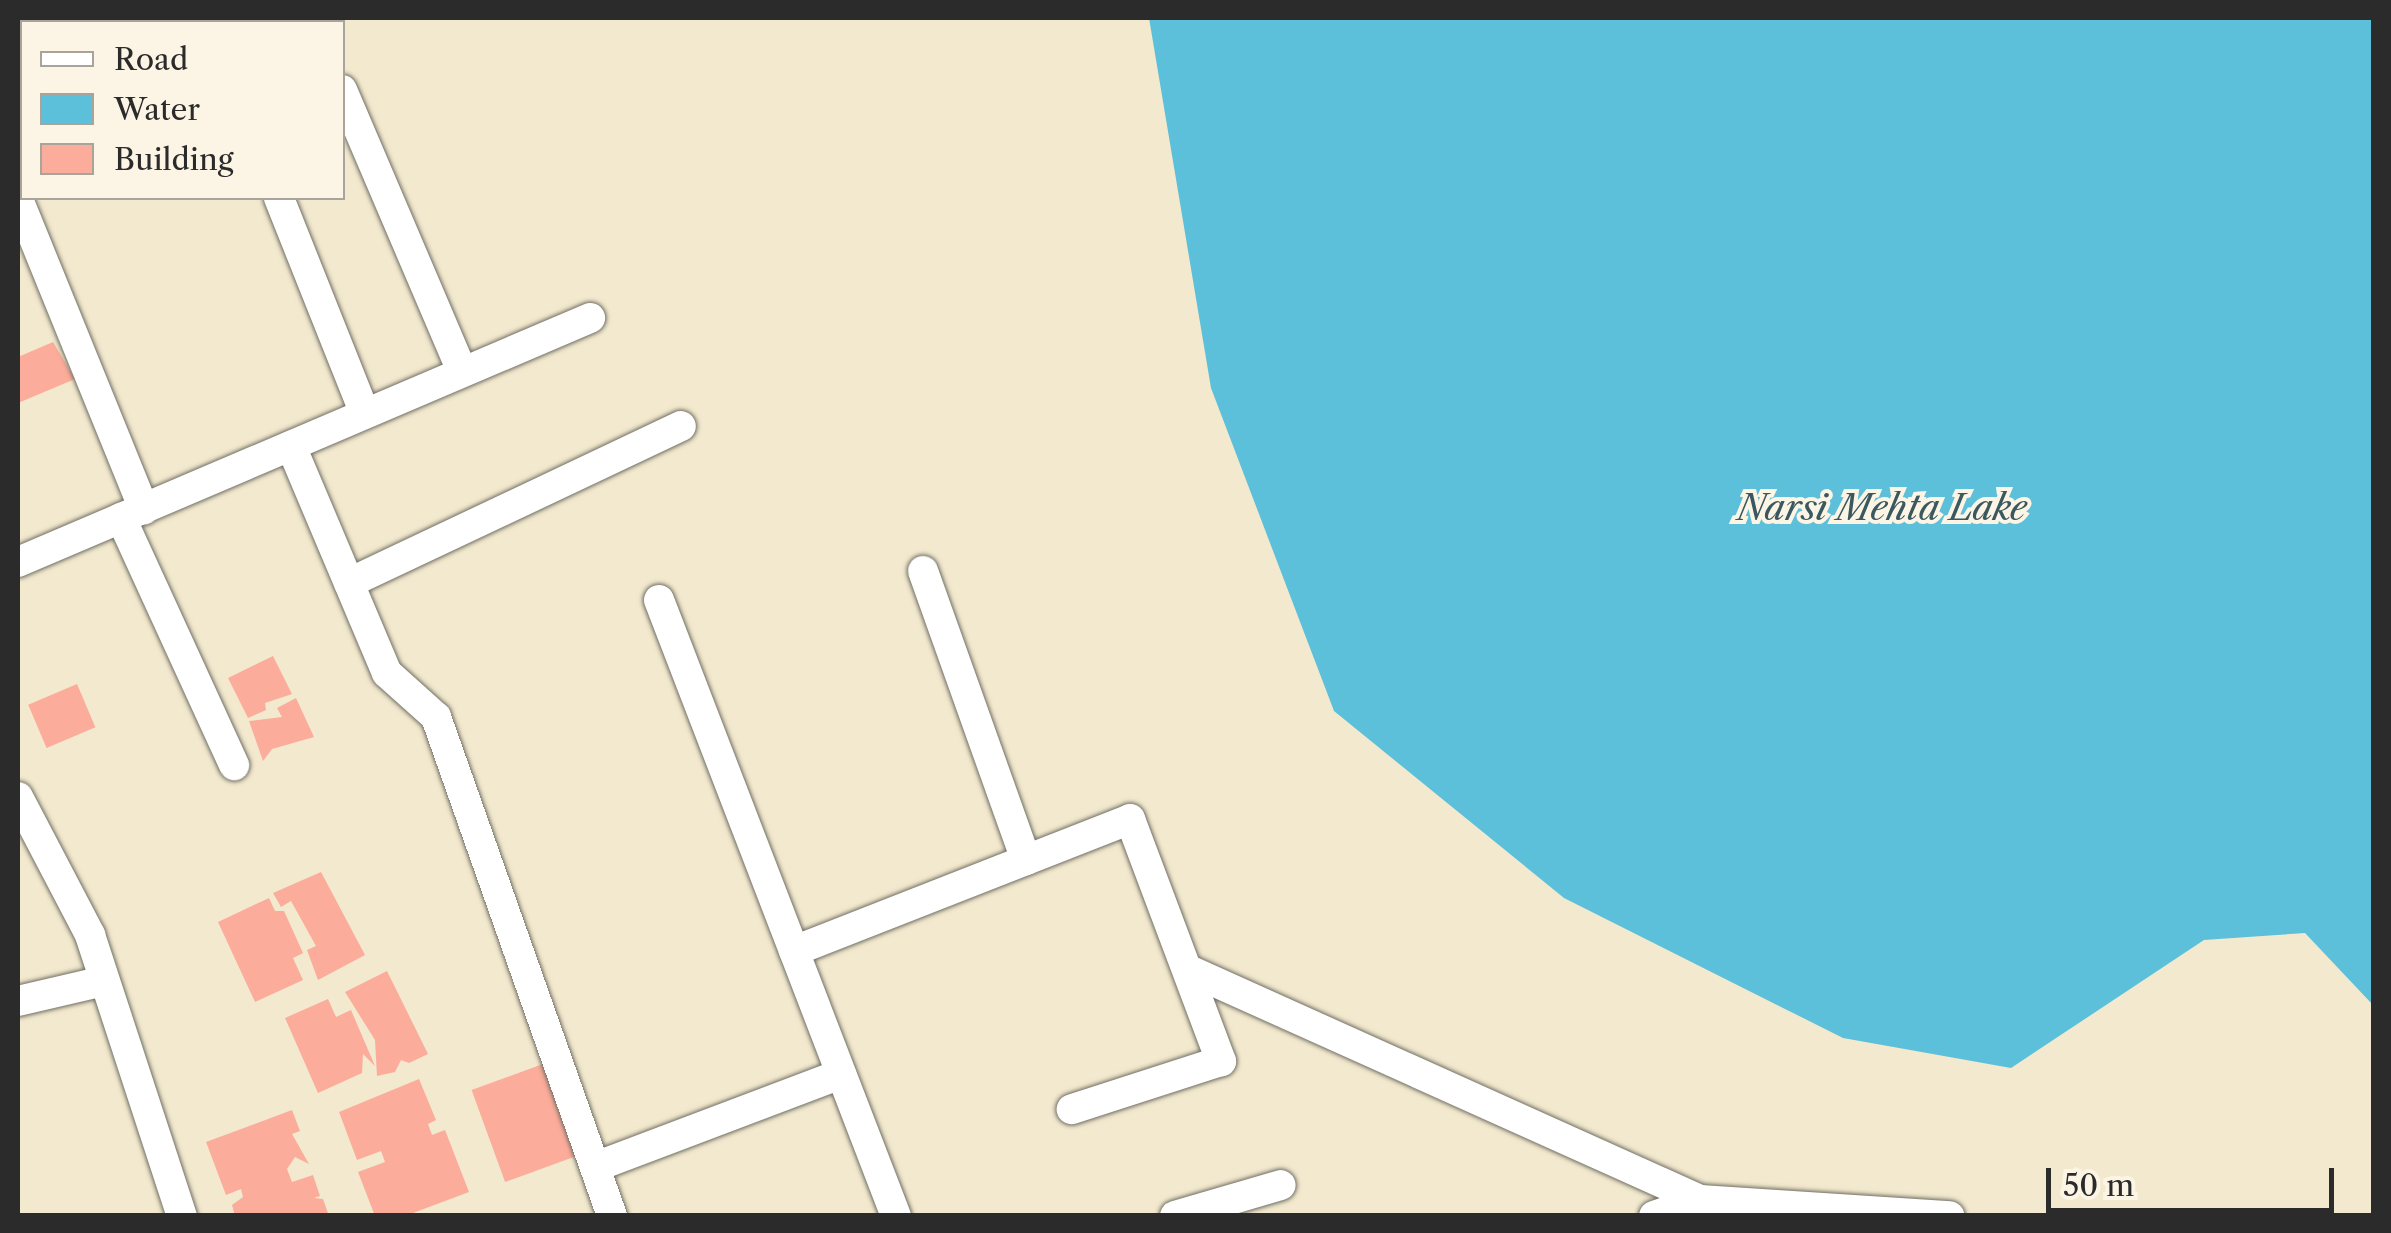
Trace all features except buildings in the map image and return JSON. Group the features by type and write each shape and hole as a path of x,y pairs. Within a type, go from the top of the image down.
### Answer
{"street":[{"path":"345,97 462,372"},
{"path":"21,200 132,513 234,764"},
{"path":"280,200 364,414"},
{"path":"18,562 590,318"},
{"path":"349,583 681,426"},
{"path":"291,446 387,673 436,717 612,1216"},
{"path":"922,570 1026,860"},
{"path":"660,600 896,1216"},
{"path":"18,797 90,935 182,1216"},
{"path":"794,951 1130,819 1191,971 1221,1060 1072,1108"},
{"path":"1191,971 1700,1200 1948,1216"},
{"path":"18,1001 104,981"},
{"path":"595,1168 841,1074"},
{"path":"1176,1216 1281,1186"},
{"path":"1654,1216 1700,1200"}],"water":[{"name":"Narsi Mehta Lake","path":"1149,18 2373,18 2373,1005 2305,933 2204,940 2011,1068 1843,1038 1564,898 1334,711 1211,388"}]}
